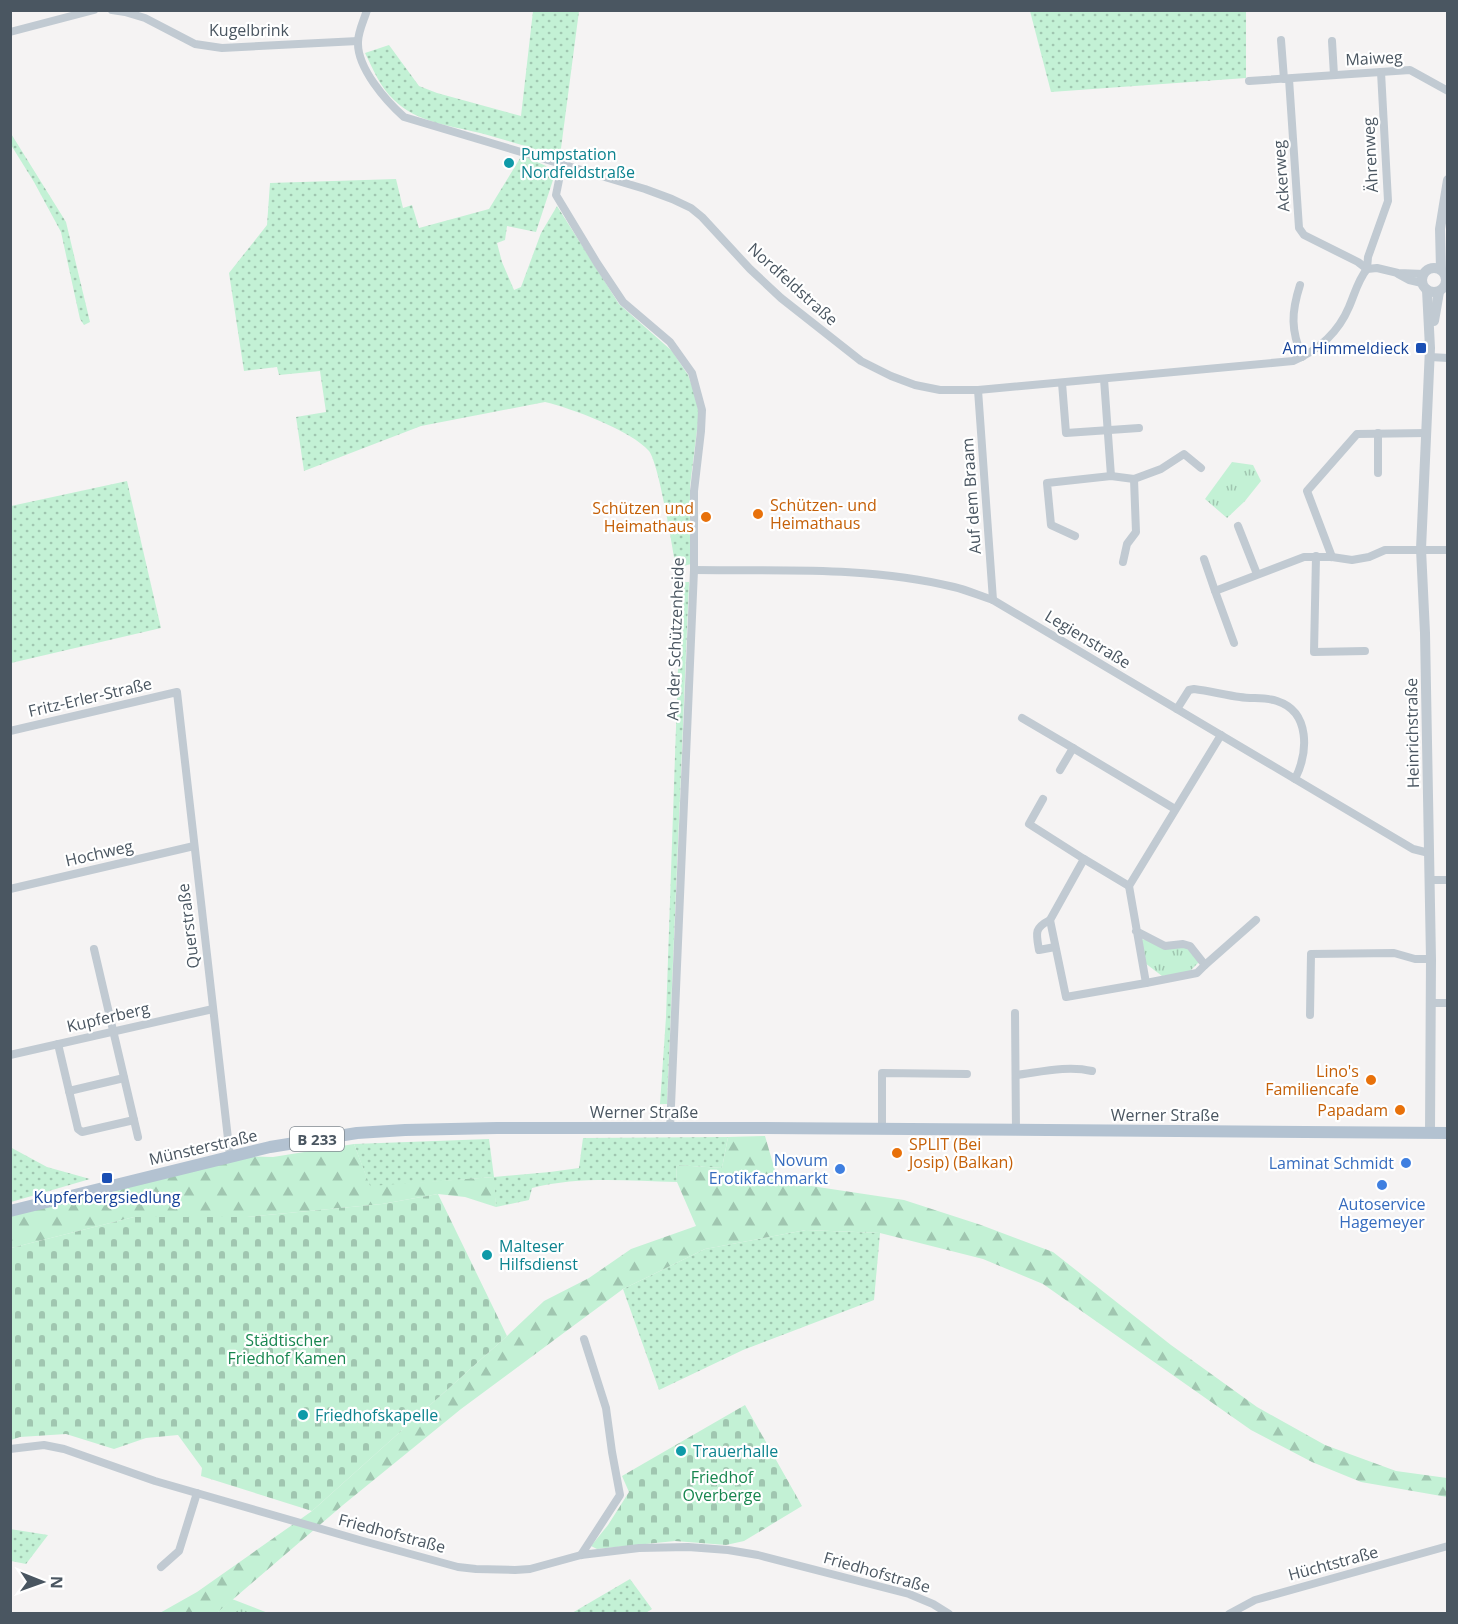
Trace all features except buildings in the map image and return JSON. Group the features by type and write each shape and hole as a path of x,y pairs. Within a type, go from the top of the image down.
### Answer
{"main road":[{"name":"Werner Straße","path":"405,1130 497,1128 1448,1133"},
{"name":"Münsterstraße","path":"10,1211 230,1156 357,1133 405,1130"}],"street":[{"path":"10,32 94,10"},
{"name":"Kugelbrink","path":"112,10 145,18 195,44 222,48 358,41"},
{"path":"358,41 367,10"},
{"path":"1281,40 1286,79"},
{"name":"Nordfeldstraße","path":"358,41 359,53 373,82 387,102 404,117 645,189 691,208 750,270 850,353 875,369 903,381 929,388 978,390 1283,363 1302,357 1321,346 1337,329 1348,309 1360,278 1367,269"},
{"name":"Maiweg","path":"1332,41 1334,75"},
{"name":"Maiweg","path":"1249,81 1410,70 1448,91"},
{"name":"Ährenweg","path":"1367,269 1368,257 1388,201 1381,72"},
{"name":"Ackerweg","path":"1286,79 1299,228 1304,235 1358,262 1367,269"},
{"name":"An der Schützenheide","path":"562,165 555,195 623,302 670,342 692,374 702,410 694,491 694,570 670,1129"},
{"name":"Heinrichstraße","path":"1430,1133 1430,880 1421,549 1431,333 1429,277 1448,180"},
{"path":"1367,269 1377,268 1398,273 1446,277 1447,282 1439,292 1429,277"},
{"path":"1300,285 1293,306 1294,337 1302,357"},
{"name":"Heinrichstraße","path":"1431,333 1439,292"},
{"path":"1430,357 1448,357"},
{"path":"1104,379 1111,476"},
{"path":"1062,383 1066,433 1139,428"},
{"name":"Auf dem Braam","path":"978,390 993,600"},
{"path":"1378,433 1378,473"},
{"path":"1332,557 1307,491 1357,434 1427,433"},
{"path":"1075,536 1051,525 1047,483 1111,476 1134,479 1161,469 1184,454 1201,468"},
{"path":"1123,562 1127,544 1136,532 1134,479"},
{"path":"1238,526 1257,574"},
{"path":"1215,591 1304,557 1352,560 1369,557 1385,550 1448,550"},
{"path":"1316,556 1314,652 1365,651"},
{"path":"1204,558 1234,643"},
{"name":"Legienstraße","path":"694,570 842,572 918,579 957,587 993,600 1413,849 1429,853"},
{"path":"1177,709 1189,690 1194,688 1241,697 1276,700 1286,705 1297,715 1304,734 1303,759 1295,779"},
{"name":"Fritz-Erler-Straße","path":"10,731 177,692"},
{"name":"Querstraße","path":"177,692 230,1156"},
{"path":"1022,718 1175,809"},
{"path":"1146,983 1129,886 1221,735"},
{"path":"1060,770 1073,748"},
{"path":"1043,799 1029,824 1129,886"},
{"name":"Hochweg","path":"10,889 194,846"},
{"path":"1055,946 1039,950 1036,933 1041,925 1050,920 1084,859"},
{"path":"1430,880 1448,880"},
{"path":"1050,920 1066,997 1197,973 1256,920"},
{"path":"1136,932 1165,946 1183,944 1190,946 1205,965"},
{"path":"94,950 138,1137"},
{"path":"1310,1016 1311,954 1394,953 1415,959 1431,958"},
{"path":"1431,1004 1448,1003"},
{"name":"Kupferberg","path":"10,1055 213,1009"},
{"path":"1015,1012 1016,1131"},
{"path":"58,1044 78,1129 82,1132 134,1120"},
{"path":"1016,1075 1061,1070 1092,1071"},
{"path":"882,1130 882,1073 968,1074"},
{"path":"69,1091 124,1078"},
{"path":"581,1555 620,1495 606,1408 584,1339"},
{"name":"Friedhofstraße","path":"10,1449 54,1446 127,1472 434,1562 476,1569 530,1569 581,1555 664,1547 736,1551 909,1594 949,1614"},
{"path":"161,1567 179,1551 197,1493"},
{"name":"Hüchtstraße","path":"1229,1614 1255,1600 1448,1546"}],"green space":[{"path":"533,11 579,11 560,156 436,123 413,114 394,100 385,89 365,53 389,45 419,86 521,116"},
{"path":"1030,11 1246,11 1246,78 1051,92"},
{"path":"10,132 66,222 90,322 84,325 80,319 61,232 11,145"},
{"path":"522,155 546,166 553,180 536,232 507,226 505,240 497,243 514,290 521,287 541,233 557,206 619,304 672,351 688,375 699,414 690,486 691,564 676,568 661,488 649,451 641,443 600,421 545,402 421,426 304,471 296,417 326,412 320,371 279,375 277,367 244,371 229,273 267,225 270,183 396,179 403,208 412,205 419,228 489,209"},
{"path":"1232,462 1253,465 1261,481 1227,518 1205,499"},
{"path":"127,481 161,628 11,663 11,506"},
{"path":"681,582 689,582 667,1104 660,1104 666,1017"},
{"path":"1141,939 1182,946 1187,948 1199,962 1189,972 1162,976 1145,963"},
{"path":"765,1136 778,1181 904,1200 1053,1252 1171,1345 1257,1407 1325,1445 1396,1471 1447,1478 1447,1497 1361,1482 1312,1462 1251,1430 1043,1284 983,1259 880,1233 806,1230 705,1249 623,1289 461,1409 343,1505 217,1613 158,1614 197,1592 312,1511 544,1301 589,1278 631,1249 696,1226 677,1182 676,1165 722,1168 728,1137"},
{"path":"728,1137 722,1168 676,1165 677,1182 604,1180 550,1184 532,1188 529,1200 496,1207 493,1177 370,1187 354,1144 489,1139 494,1177 579,1168 583,1138"},
{"path":"354,1144 370,1186 494,1177 496,1207 465,1197 438,1194 382,1204 247,1217 134,1217 11,1248 11,1215 234,1156 273,1157"},
{"path":"10,1147 47,1167 90,1179 11,1202"},
{"name":"Städtischer Friedhof Kamen","path":"438,1194 507,1336 312,1511 201,1476 202,1468 178,1435 146,1438 114,1449 66,1434 20,1437 11,1440 11,1248 134,1217 247,1217 382,1204"},
{"path":"806,1230 880,1233 874,1300 743,1350 659,1390 623,1289 705,1249"},
{"name":"Friedhof Overberge","path":"745,1405 802,1506 744,1541 726,1545 675,1541 597,1549 591,1546 608,1525 629,1492 622,1476"},
{"path":"10,1529 48,1535 26,1564 11,1561"},
{"path":"630,1579 652,1609 644,1614 572,1613"},
{"path":"232,1599 268,1613 217,1613"}],"place":[{"name":"Pumpstation Nordfeldstraße","path":"509,163"},
{"name":"Am Himmeldieck","path":"1421,348"},
{"name":"Schützen- und Heimathaus","path":"758,514"},
{"name":"Schützen und Heimathaus","path":"706,517"},
{"name":"Lino's Familiencafe","path":"1371,1080"},
{"name":"Papadam","path":"1400,1110"},
{"name":"SPLIT (Bei Josip) (Balkan)","path":"897,1153"},
{"name":"Laminat Schmidt","path":"1406,1163"},
{"name":"Novum Erotikfachmarkt","path":"840,1169"},
{"name":"Kupferbergsiedlung","path":"107,1178"},
{"name":"Autoservice Hagemeyer","path":"1382,1185"},
{"name":"Malteser Hilfsdienst","path":"487,1255"},
{"name":"Friedhofskapelle","path":"303,1415"},
{"name":"Trauerhalle","path":"681,1451"}]}
